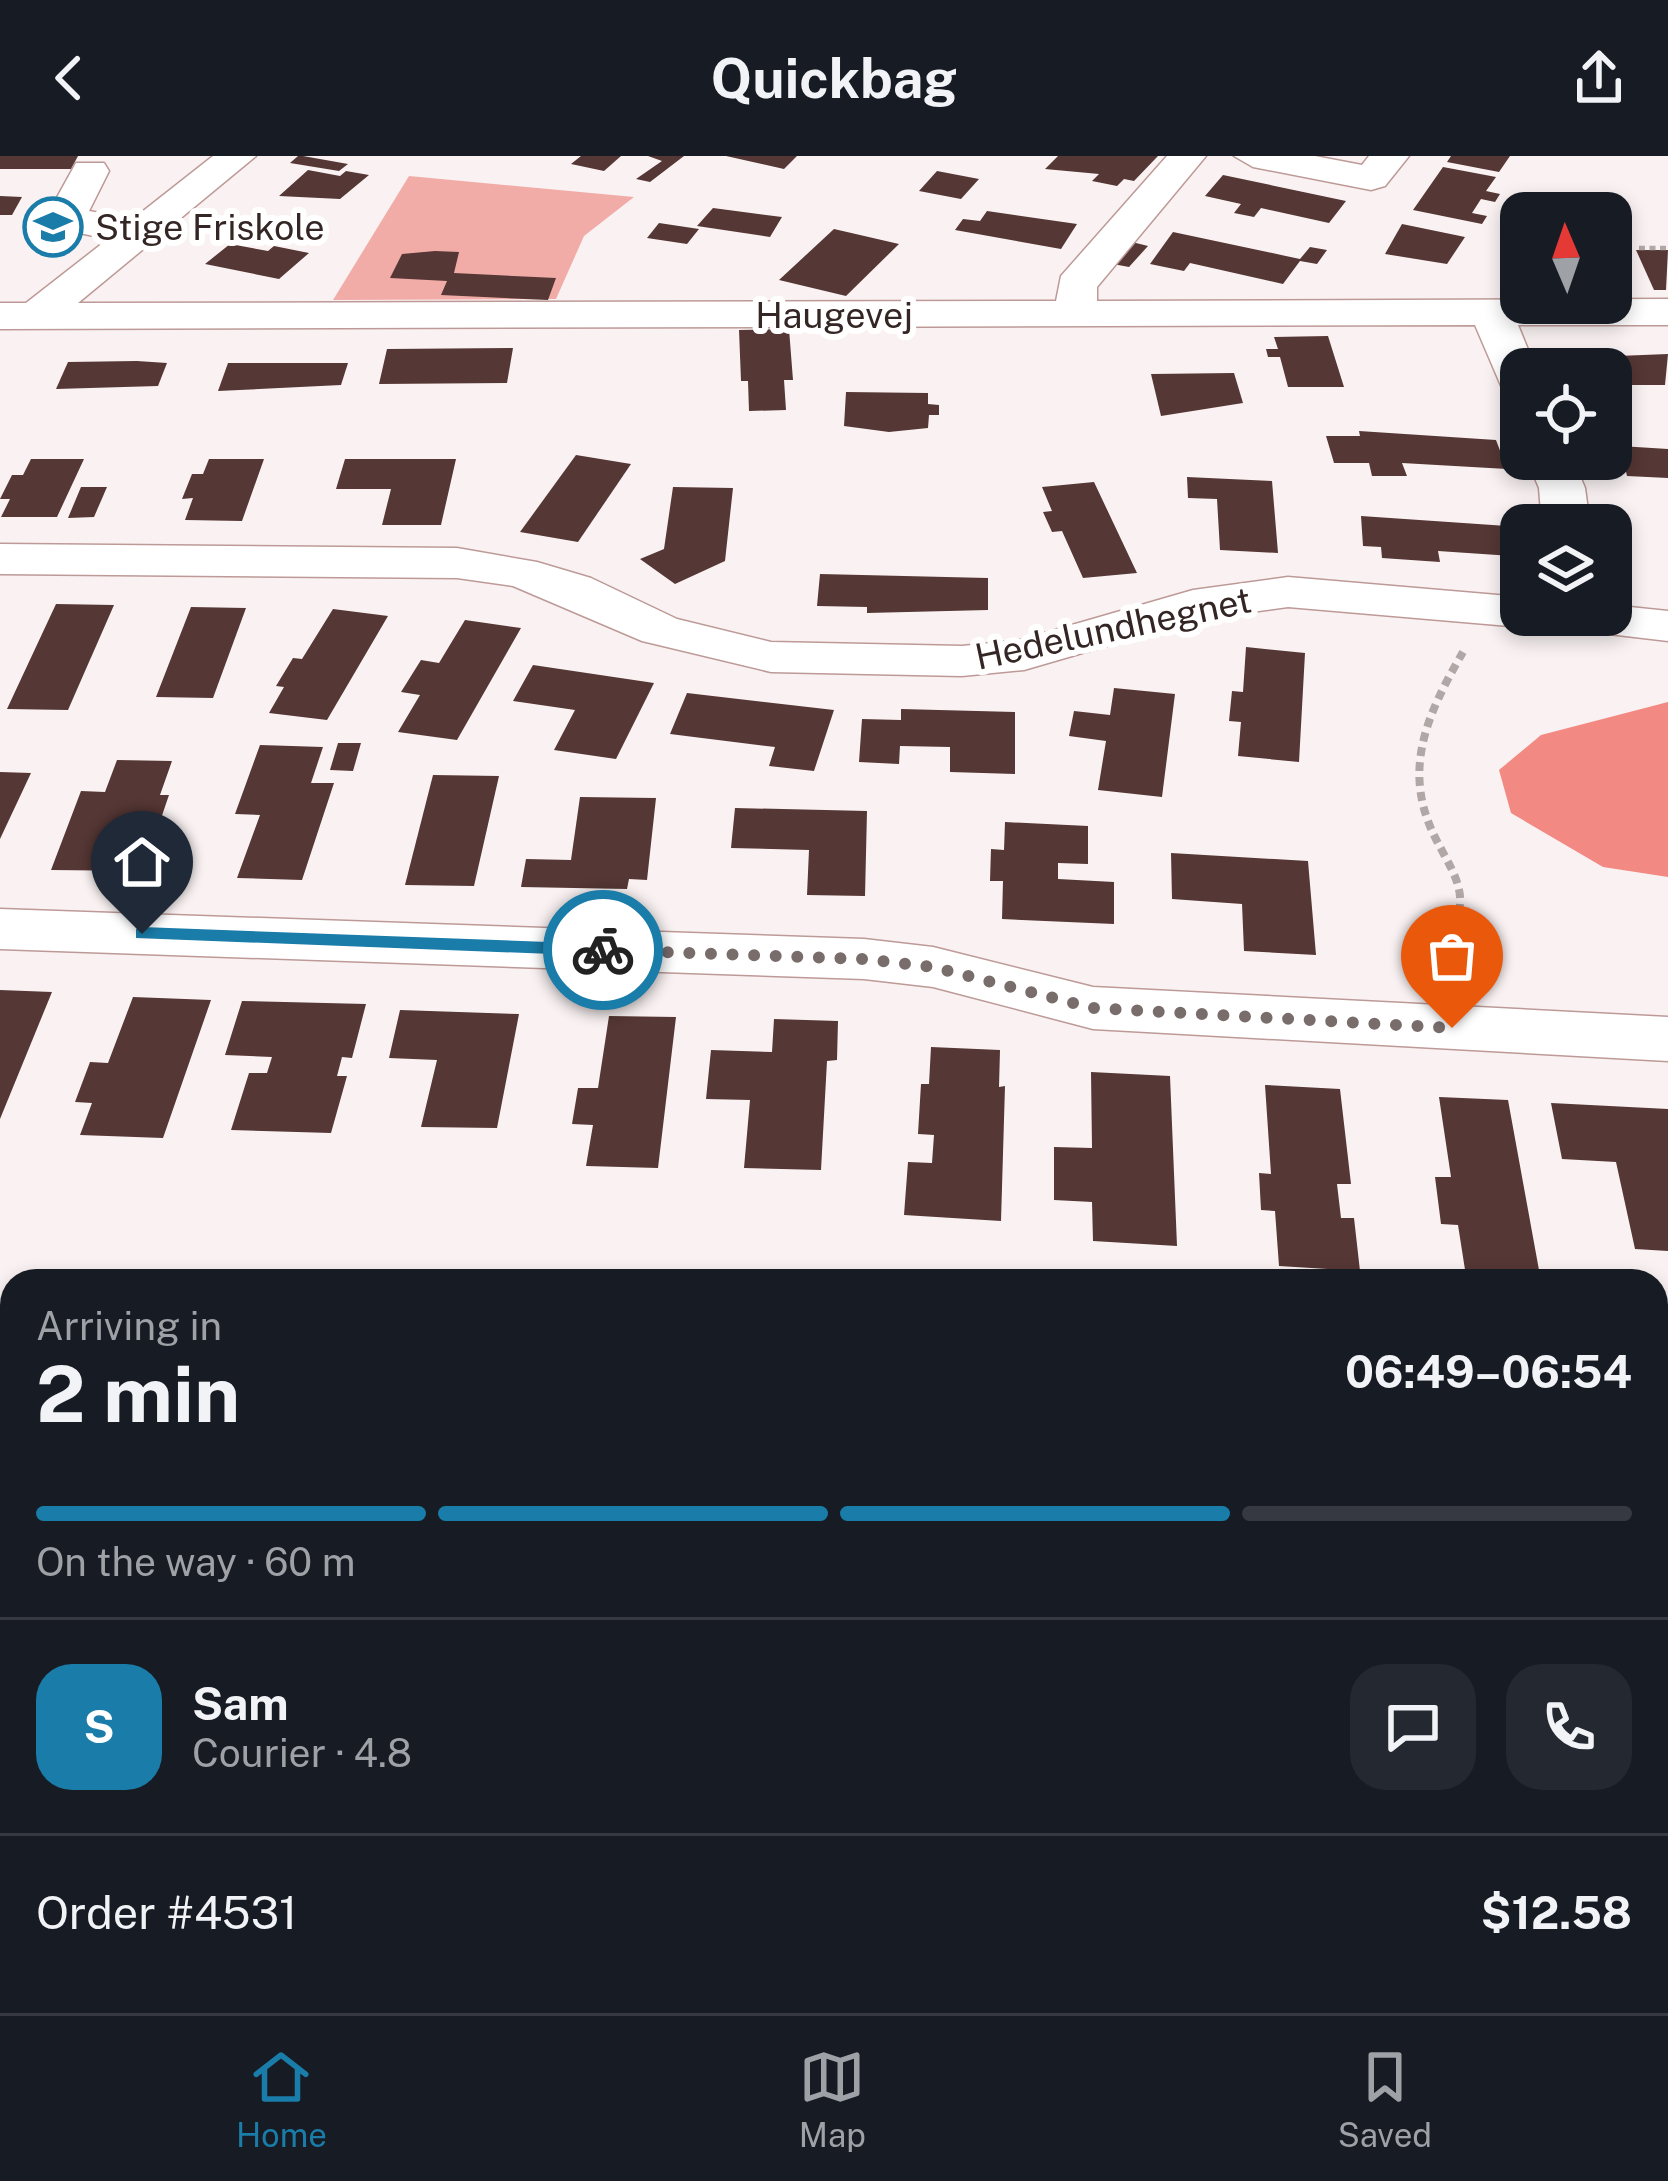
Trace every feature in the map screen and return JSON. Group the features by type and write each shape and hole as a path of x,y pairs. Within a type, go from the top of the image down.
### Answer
{"street":[{"path":"18,316 237,156"},
{"path":"1078,315 1076,285 1187,156"},
{"path":"1253,156 1371,178 1390,156"},
{"path":"90,171 65,219 139,232"},
{"name":"Haugevej","path":"18,316 1668,312"},
{"path":"1492,314 1506,348"},
{"name":"Hedelundhegnet","path":"0,559 457,563 520,572 574,589 660,630 771,657 962,662 1024,655 1193,605 1288,592 1500,610"},
{"path":"1632,622 1668,626"},
{"path":"0,928 614,976 864,959 933,967 1093,1008 1668,1039"}],"path":[{"path":"1639,248 1668,248"},
{"path":"1408,1025 1414,993 1459,913 1460,894 1424,815 1414,764 1422,722 1500,617"}],"shaded area":[{"path":"409,176 634,197 584,236 556,299 333,300"},
{"path":"1668,702 1668,877 1603,867 1511,813 1499,770 1541,735"}],"building":[{"path":"0,156 78,156 71,169 0,169"},
{"path":"298,156 348,164 339,171 290,163"},
{"path":"581,156 621,156 604,171 571,164"},
{"path":"648,156 684,156 650,182 636,179 662,161"},
{"path":"726,156 797,156 784,169"},
{"path":"1058,156 1158,156 1134,181 1124,179 1117,186 1092,181 1099,174 1045,169"},
{"path":"1451,156 1510,156 1499,172 1447,162"},
{"path":"1443,167 1496,177 1486,191 1500,194 1495,202 1481,199 1472,213 1487,216 1482,224 1413,210"},
{"path":"308,170 369,175 340,199 279,196"},
{"path":"937,171 979,179 961,199 919,191"},
{"path":"1223,175 1346,201 1329,223 1261,208 1254,217 1234,213 1241,204 1205,196"},
{"path":"0,196 22,197 12,215 0,215"},
{"path":"713,208 782,217 770,237 697,226"},
{"path":"987,211 1077,224 1061,249 955,230 963,219 980,221"},
{"path":"659,223 699,229 687,244 647,238"},
{"path":"1402,224 1465,237 1447,264 1385,254"},
{"path":"834,229 899,244 846,296 779,280"},
{"path":"1173,232 1300,259 1310,247 1327,250 1317,264 1300,261 1283,284 1190,263 1184,271 1150,264"},
{"path":"1132,242 1148,246 1129,267 1113,264"},
{"path":"230,244 309,253 279,279 205,264"},
{"path":"1636,250 1668,250 1666,290 1654,290"},
{"path":"459,252 454,273 556,278 548,300 441,295 447,281 390,278 402,254"},
{"path":"789,329 793,380 784,380 786,410 749,411 748,381 741,381 739,330"},
{"path":"1328,336 1344,387 1288,387 1280,357 1268,357 1266,349 1278,349 1274,337"},
{"path":"513,348 507,383 379,384 387,349"},
{"path":"1668,354 1665,385 1632,385 1632,355"},
{"path":"68,362 167,363 158,386 56,389"},
{"path":"228,363 348,363 341,385 218,391"},
{"path":"1234,373 1243,403 1161,416 1151,374"},
{"path":"846,392 928,393 928,404 939,405 939,415 929,415 928,428 889,432 844,426"},
{"path":"1359,431 1496,440 1500,469 1402,463 1407,476 1372,476 1369,463 1334,463 1326,436 1360,436"},
{"path":"1632,447 1668,449 1668,478 1632,476"},
{"path":"576,455 631,464 578,542 520,532"},
{"path":"31,459 84,459 57,517 1,517 10,499 0,499 12,475 23,475"},
{"path":"209,459 264,459 242,521 185,520 193,498 182,499 192,474 203,474"},
{"path":"345,459 456,459 441,525 382,525 391,489 336,489"},
{"path":"1187,477 1272,481 1278,553 1220,550 1217,499 1188,498"},
{"path":"1094,482 1137,573 1083,578 1062,531 1052,532 1043,512 1052,511 1042,487"},
{"path":"81,487 107,487 94,517 68,518"},
{"path":"673,487 733,488 725,561 675,584 640,559 664,549"},
{"path":"1361,516 1500,526 1500,555 1438,551 1440,562 1382,558 1381,547 1363,546"},
{"path":"820,574 988,578 988,610 867,613 867,607 817,606"},
{"path":"56,604 114,605 68,710 7,709"},
{"path":"191,607 246,608 213,698 156,697"},
{"path":"333,609 388,616 327,720 269,713 284,687 276,686 293,658 302,659"},
{"path":"465,620 521,628 457,740 398,732 420,695 401,692 421,660 439,663"},
{"path":"1246,647 1305,653 1299,762 1238,756 1241,722 1229,721 1232,691 1243,692"},
{"path":"533,665 654,683 616,759 554,750 575,710 513,701"},
{"path":"1114,688 1175,694 1162,797 1098,790 1106,741 1069,736 1074,711 1110,715"},
{"path":"687,693 834,710 814,771 769,766 775,747 670,734"},
{"path":"901,709 1015,712 1015,774 950,772 950,747 900,746 899,764 859,762 862,719 901,720"},
{"path":"338,743 361,743 353,771 330,770"},
{"path":"260,745 323,747 311,783 334,783 302,880 237,878 260,815 235,814"},
{"path":"117,760 172,761 160,795 169,795 143,871 51,870 81,791 105,792"},
{"path":"0,772 31,773 0,839"},
{"path":"433,775 499,776 474,886 405,885"},
{"path":"580,797 656,798 647,880 629,879 627,889 521,887 526,859 571,860"},
{"path":"735,808 867,811 865,896 807,895 809,850 731,848"},
{"path":"1005,822 1088,826 1088,864 1058,863 1058,879 1114,882 1114,924 1002,919 1003,881 990,881 991,849 1004,850"},
{"path":"1171,853 1308,861 1316,955 1244,951 1242,904 1172,899"},
{"path":"0,990 52,992 0,1119"},
{"path":"133,997 211,1000 163,1138 80,1135 92,1103 75,1102 90,1062 108,1063"},
{"path":"242,1001 366,1004 352,1058 342,1057 337,1076 347,1076 331,1133 231,1130 249,1073 267,1073 272,1057 225,1055"},
{"path":"400,1010 519,1014 497,1128 421,1127 437,1060 389,1058"},
{"path":"609,1016 676,1017 658,1168 586,1166 593,1125 572,1124 578,1088 598,1088"},
{"path":"774,1019 838,1021 837,1060 827,1061 821,1170 744,1168 750,1100 706,1099 711,1050 772,1052"},
{"path":"931,1047 1000,1050 999,1087 1005,1086 1001,1221 904,1215 908,1162 932,1163 934,1135 918,1134 921,1084 929,1084"},
{"path":"1091,1072 1170,1076 1177,1246 1093,1241 1092,1202 1054,1200 1054,1147 1092,1148"},
{"path":"1265,1085 1340,1089 1351,1184 1337,1184 1341,1218 1354,1218 1360,1269 1279,1266 1275,1211 1261,1210 1259,1173 1271,1174"},
{"path":"1439,1097 1508,1100 1539,1269 1465,1269 1458,1225 1441,1224 1435,1177 1451,1177"},
{"path":"1551,1103 1668,1109 1668,1251 1635,1249 1616,1162 1562,1159"}],"way so far":[{"path":"603,950 864,959 933,967 1093,1008 1452,1028"}],"place":[{"name":"Stige Friskole","path":"53,227"}],"route":[{"path":"142,934 603,950"}]}
